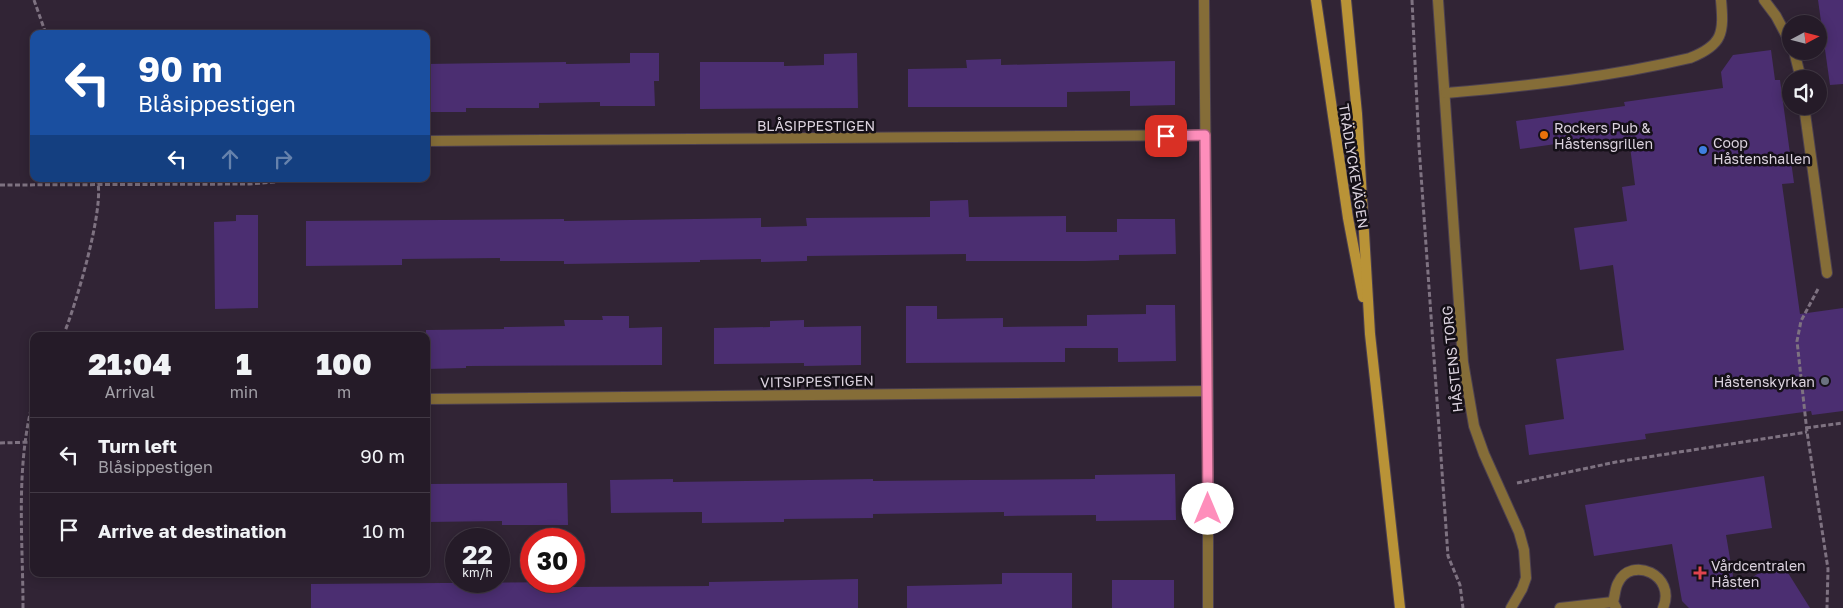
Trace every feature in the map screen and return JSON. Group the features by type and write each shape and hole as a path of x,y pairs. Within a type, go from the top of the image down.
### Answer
{"street":[{"path":"1204,0 1208,608"},
{"name":"TRÄDLYCKEVÄGEN","path":"1316,0 1345,200 1370,334"},
{"name":"TRÄDLYCKEVÄGEN","path":"1346,0 1359,134 1370,334 1400,608"},
{"name":"HÅSTENS TORG","path":"1438,0 1446,93 1463,362 1474,426 1484,454 1519,532 1524,550 1526,578 1514,607"},
{"path":"1446,93 1517,87 1596,77 1690,58 1705,52 1715,43 1721,32 1723,20 1721,0"},
{"path":"1764,0 1782,27"},
{"path":"1805,115 1827,273"},
{"name":"BLÅSIPPESTIGEN","path":"430,142 1205,135"},
{"name":"VITSIPPESTIGEN","path":"430,399 1208,391"},
{"path":"1560,608 1615,605 1618,581 1626,574 1636,570 1646,570 1656,575 1662,584 1665,594 1663,608"}],"path":[{"path":"34,0 45,30"},
{"path":"1412,0 1421,166 1448,556 1460,585 1463,608"},
{"path":"0,185 74,182"},
{"path":"64,332 78,294 92,236 98,203 98,182"},
{"path":"149,182 250,184 274,182"},
{"path":"1827,273 1801,322 1797,341 1807,430 1828,569 1827,608"},
{"path":"23,608 22,473 30,418"},
{"path":"1520,491 1516,483 1616,462 1843,423"},
{"path":"0,443 30,442"}],"building":[{"path":"1818,0 1843,0 1843,84 1830,85 1826,60 1828,60 1828,15 1820,15"},
{"path":"1771,50 1775,80 1780,80 1782,115 1785,115 1794,183 1782,184 1800,314 1843,308 1843,411 1812,415 1811,411 1645,434 1646,439 1529,455 1525,425 1564,419 1556,359 1624,350 1613,265 1580,270 1574,228 1627,221 1622,187 1635,185 1629,139 1571,148 1570,142 1520,149 1516,121 1625,106 1624,102 1723,88 1721,72 1733,55"},
{"path":"630,53 659,53 659,81 654,81 655,106 600,106 600,102 539,103 539,108 466,108 466,112 430,112 430,64 630,63"},
{"path":"857,53 858,108 700,109 700,62 784,62 784,66 824,65 824,54"},
{"path":"1001,59 1001,65 1175,61 1175,105 1130,106 1130,91 1067,92 1067,107 908,107 908,69 967,68 966,60"},
{"path":"968,200 969,217 1066,216 1066,232 1117,232 1117,219 1175,219 1176,254 1119,255 1119,260 1086,261 966,261 966,254 807,256 807,261 761,262 761,259 564,264 564,261 500,261 500,258 402,259 402,265 306,266 306,221 564,219 564,221 761,218 761,227 807,226 806,218 930,217 930,201"},
{"path":"236,215 258,215 258,308 215,309 214,222 236,221"},
{"path":"1146,305 1175,305 1176,361 1118,362 1118,348 1065,348 1065,362 906,363 906,306 937,306 937,319 1003,318 1003,327 1087,326 1087,315 1146,314"},
{"path":"602,316 629,316 629,328 662,327 662,365 466,366 466,368 430,369 430,332 426,332 426,330 565,326 564,320 603,320"},
{"path":"804,320 804,327 861,326 861,365 804,366 804,363 714,364 714,328 770,327 770,321"},
{"path":"1175,474 1176,520 1096,521 1096,515 1004,516 1004,512 873,514 873,518 784,519 784,522 702,523 702,512 611,513 610,480 673,479 673,482 873,479 873,481 1095,479 1095,475"},
{"path":"1764,476 1772,528 1726,535 1735,588 1780,560 1810,608 1689,608 1682,601 1672,544 1594,556 1585,505"},
{"path":"567,483 568,525 502,525 502,521 430,522 430,484"},
{"path":"1002,573 1072,573 1072,608 907,608 907,586 1002,584"},
{"path":"858,579 858,608 311,608 311,584 445,583 445,593 510,593 510,582 520,582 520,593 585,593 585,587 709,586 709,582"},
{"path":"1112,580 1174,580 1174,608 1112,608"}],"place":[{"name":"Rockers Pub & Håstensgrillen","path":"1544,135"},
{"name":"Coop Håstenshallen","path":"1703,150"},
{"name":"Håstenskyrkan","path":"1825,381"},
{"name":"Vårdcentralen Håsten","path":"1700,573"}],"route":[{"path":"1166,136 1205,135 1208,509"}]}
